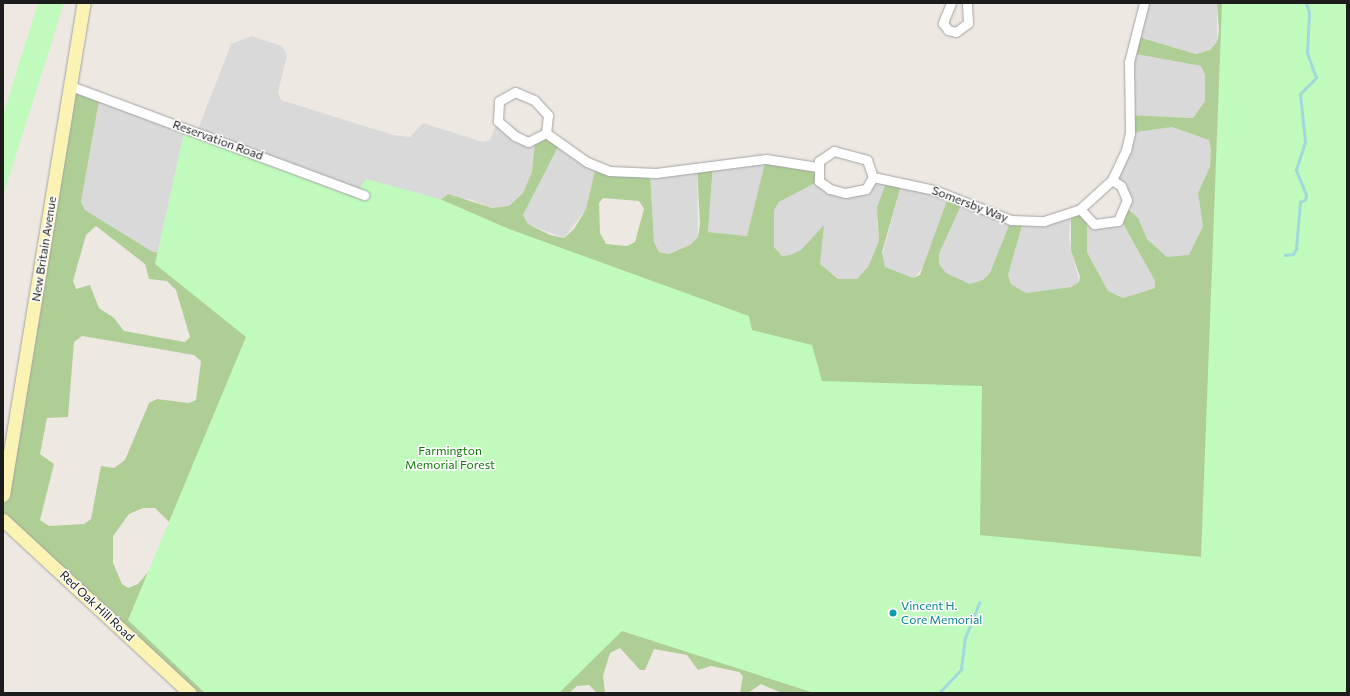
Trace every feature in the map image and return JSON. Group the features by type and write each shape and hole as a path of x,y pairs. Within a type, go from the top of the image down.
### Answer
{"street":[{"name":"New Britain Avenue","path":"3,495 84,3"},
{"path":"951,3 943,23 948,30 956,32 968,23 967,3"},
{"name":"Somersby Way","path":"873,177 934,190 1011,220 1044,221 1080,209 1112,180 1128,141 1128,67 1144,3"},
{"name":"Reservation Road","path":"71,86 364,195"},
{"path":"515,92 534,100 548,115 546,133 528,142 515,136 498,121 499,101 515,92"},
{"path":"546,133 587,162 617,172 656,173 744,159 766,159 817,167"},
{"path":"847,152 867,160 873,177 866,189 845,193 824,186 817,167 828,153 847,152"},
{"path":"1080,209 1094,224 1118,221 1127,200 1121,186 1112,180"},
{"name":"Red Oak Hill Road","path":"3,520 190,693"}],"shaded area":[{"path":"1144,3 1217,3 1217,42 1210,50 1196,54 1135,36"},
{"path":"251,36 282,46 287,55 278,92 281,100 393,135 410,137 423,123 483,142 490,140 498,121 502,127 535,141 532,172 523,193 509,206 492,208 469,199 437,203 364,195 197,132 231,44"},
{"path":"1130,53 1201,66 1205,75 1205,101 1199,112 1193,118 1129,115"},
{"path":"100,95 185,128 162,253 153,252 85,210 81,202"},
{"path":"1172,127 1209,140 1211,150 1210,165 1198,193 1203,226 1189,255 1178,259 1167,257 1147,239 1115,181 1130,133"},
{"path":"560,143 596,166 586,209 564,238 528,224 523,215"},
{"path":"766,159 748,236 708,232 713,164"},
{"path":"697,167 698,237 690,245 669,254 659,252 654,242 650,173"},
{"path":"873,177 887,180 877,222 879,241 868,267 857,279 838,279 819,264 824,226 801,250 790,255 782,256 774,247 774,210 779,202 819,181 853,194"},
{"path":"902,182 949,195 924,266 913,279 885,267 881,260"},
{"path":"963,201 1011,220 990,273 983,280 970,284 946,273 939,264 939,254"},
{"path":"1071,214 1069,239 1079,282 1071,287 1026,293 1011,284 1008,275 1023,222"},
{"path":"1120,218 1155,281 1155,288 1123,298 1108,291 1087,252 1087,220"}],"green space":[{"path":"38,3 64,3 3,196 3,115"},
{"name":"Farmington Memorial Forest","path":"1217,3 1347,3 1347,693 782,693 761,684 748,693 740,693 743,676 739,672 711,666 698,670 687,655 654,649 645,670 640,670 620,648 610,653 603,676 605,693 597,693 589,685 577,686 569,693 190,693 3,520 3,495 71,86 100,95 81,202 85,210 153,252 161,253 165,246 185,128 347,187 437,203 448,194 492,208 509,206 523,193 532,172 535,141 546,133 560,143 523,215 528,224 550,235 564,238 574,229 586,209 596,166 650,173 654,242 659,252 669,254 690,245 698,237 700,224 697,167 713,164 708,232 747,236 766,159 817,167 819,181 779,202 774,210 774,247 782,256 790,255 801,250 824,225 820,264 838,279 857,279 868,267 879,241 877,208 887,180 902,182 882,252 885,267 913,278 920,275 949,195 963,201 939,254 939,264 946,273 970,284 983,280 990,273 1011,220 1023,222 1008,275 1011,284 1026,293 1071,287 1079,282 1080,277 1071,250 1071,214 1080,209 1087,220 1087,252 1108,291 1123,298 1155,288 1155,281 1120,218 1127,208 1138,218 1147,239 1167,257 1189,255 1203,226 1198,193 1210,166 1211,150 1209,140 1172,127 1130,133 1129,115 1193,118 1205,101 1205,75 1201,66 1130,53 1135,36 1196,54 1210,50 1217,42 1219,31","holes":["603,198 639,201 644,209 635,242 627,246 606,244 600,233 599,203","96,226 145,264 149,279 167,281 176,290 190,337 185,342 124,331 114,318 99,308 90,285 76,289 73,281 86,235","82,336 194,355 201,361 196,400 189,403 157,399 149,403 125,460 114,468 101,466 91,519 84,524 49,526 40,520 54,464 40,454 47,418 68,417 74,342","143,508 155,508 174,527 175,540 138,584 128,588 122,584 113,563 113,536 129,514"]},
{"name":"Farmington Memorial Forest","path":"1222,3 1347,3 1347,693 814,693 622,631 559,693 205,693 128,620 246,337 155,264 184,132 354,197 366,179 440,199 509,229 749,316 752,330 812,345 822,381 982,386 980,535 1201,557"}],"waterway":[{"path":"1285,255 1293,254 1296,249 1300,202 1305,200 1306,195 1296,170 1305,142 1300,94 1316,78 1307,53 1309,13 1306,3"},
{"path":"939,693 961,669 965,638 979,603"}],"place":[{"name":"Vincent H. Core Memorial","path":"893,613"}]}
